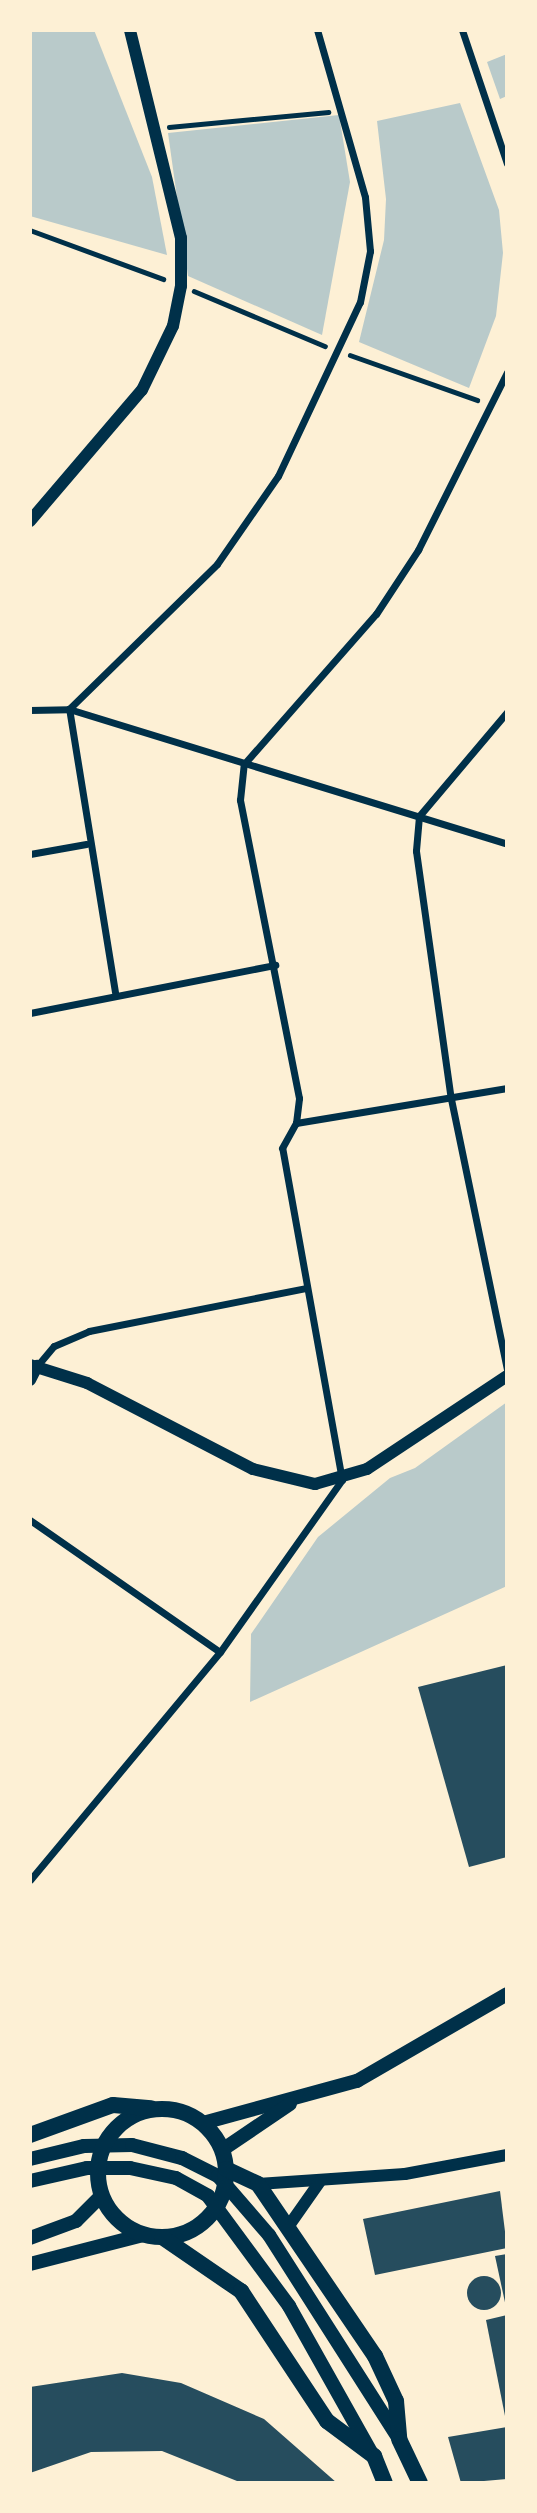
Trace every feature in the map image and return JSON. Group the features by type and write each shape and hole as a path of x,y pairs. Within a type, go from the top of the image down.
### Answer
{"main road":[{"path":"202,2123 293,2101 396,2062 507,1994"},
{"path":"222,2150 293,2101"},
{"path":"30,2135 113,2105 180,2111 202,2123 222,2150 227,2175 209,2217 181,2234 162,2237 143,2235 30,2264"},
{"path":"30,2238 76,2221 99,2189 100,2151 117,2126 154,2109"},
{"path":"30,2159 84,2146 132,2145 182,2158 218,2176 269,2235 399,2440 420,2483"},
{"path":"30,2181 87,2168 130,2168 176,2178 208,2196 289,2306 374,2456 385,2483"},
{"path":"227,2175 258,2184 375,2356 396,2400 399,2440"},
{"path":"99,2189 122,2224 143,2235"},
{"path":"162,2237 241,2291 327,2421 374,2456"}],"street":[{"path":"30,521 142,390 173,326 181,286 181,238 130,30"},
{"path":"69,709 217,564 278,476 341,352 370,251 365,197 317,30"},
{"path":"462,30 507,164"},
{"path":"342,1480 282,1147 296,1123 299,1098 275,965 240,800 244,764 376,614 418,550 494,406 507,372"},
{"path":"69,709 86,844 115,992"},
{"path":"30,710 69,709 507,844"},
{"path":"507,712 419,816 416,851 451,1099 507,1369"},
{"path":"30,854 86,844"},
{"path":"30,1013 115,992 275,965"},
{"path":"296,1123 507,1088"},
{"path":"30,1380 34,1366 54,1346 89,1331 307,1288"},
{"path":"34,1366 87,1383 253,1469 315,1484 342,1480"},
{"path":"32,1880 220,1652 342,1480 507,1376"},
{"path":"30,1520 220,1652"},
{"path":"258,2184 321,2180 507,2155"},
{"path":"288,2227 321,2180"}],"path":[{"path":"156,128 339,111"},
{"path":"30,230 181,286 341,352 494,406"}],"shaded area":[{"path":"30,30 94,30 152,177 167,255 30,216"},
{"path":"507,54 507,96 500,99 487,62"},
{"path":"460,103 499,210 503,253 496,316 469,388 359,342 384,240 386,199 377,121"},
{"path":"339,115 350,182 322,335 188,276 168,133"},
{"path":"507,1402 507,1586 250,1702 251,1634 318,1537 390,1478 415,1468"}],"building":[{"path":"507,1665 507,1857 469,1867 418,1687"},
{"path":"500,2191 507,2248 375,2275 363,2219"},
{"path":"507,2254 507,2307 506,2307 495,2256"},
{"path":"484,2276 496,2281 501,2293 496,2305 484,2310 472,2305 467,2293 472,2281"},
{"path":"507,2315 507,2421 506,2421 486,2320"},
{"path":"122,2373 181,2383 264,2419 337,2483 242,2483 162,2451 91,2452 30,2473 30,2387"},
{"path":"507,2427 507,2479 461,2483 448,2437"}]}
